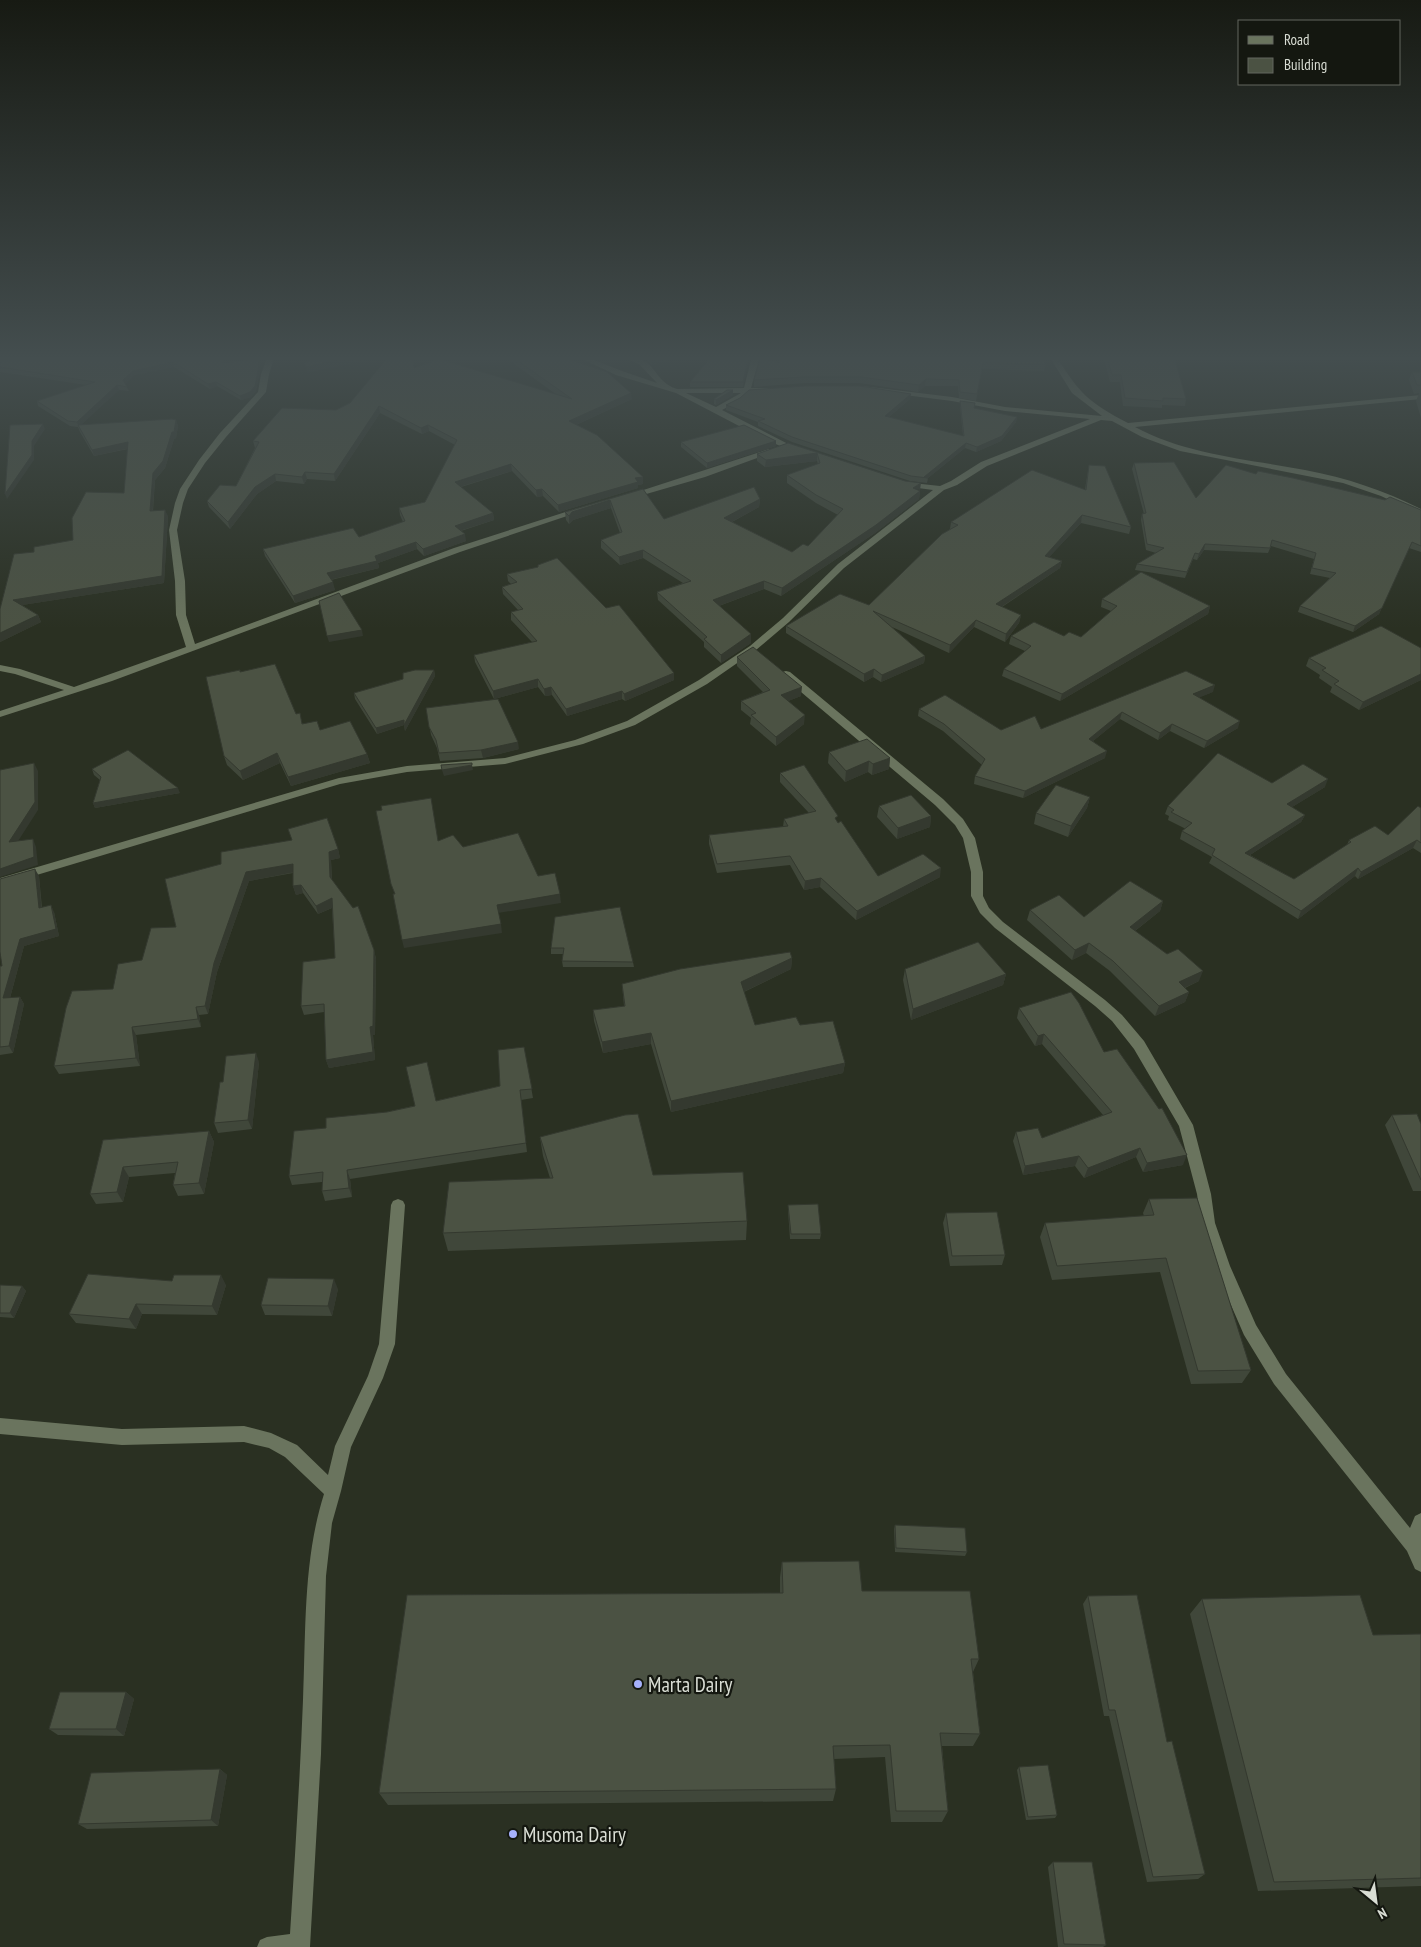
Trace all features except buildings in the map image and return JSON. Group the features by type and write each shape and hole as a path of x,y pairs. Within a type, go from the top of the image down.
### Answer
{"street":[{"path":"191,648 181,615 180,581 173,530 184,489 214,447"},
{"path":"622,498 792,447"},
{"path":"0,882 339,781 407,769 505,760 579,742 631,723 757,651 841,566 941,488 954,483 984,464 1027,447"},
{"path":"1173,447 1196,453 1343,481 1390,496 1421,512"},
{"path":"893,480 924,488 941,488"},
{"path":"0,714 74,690 457,550 590,508"},
{"path":"775,666 939,802 959,822 969,838 977,872 977,896 984,910 999,925 1111,1013 1139,1045 1186,1125 1204,1194 1208,1223 1222,1266 1250,1330 1280,1379 1413,1545 1421,1562"},
{"path":"0,668 16,671 74,690"},
{"path":"267,1947 300,1945 311,1754 317,1576 323,1523 333,1491 343,1446 374,1378 387,1344 398,1205"},
{"path":"0,1426 122,1437 244,1434 271,1441 291,1451 333,1491"},
{"path":"1413,1545 1421,1522"}],"place":[{"name":"Marta Dairy","path":"638,1684"},
{"name":"Musoma Dairy","path":"513,1834"}]}
